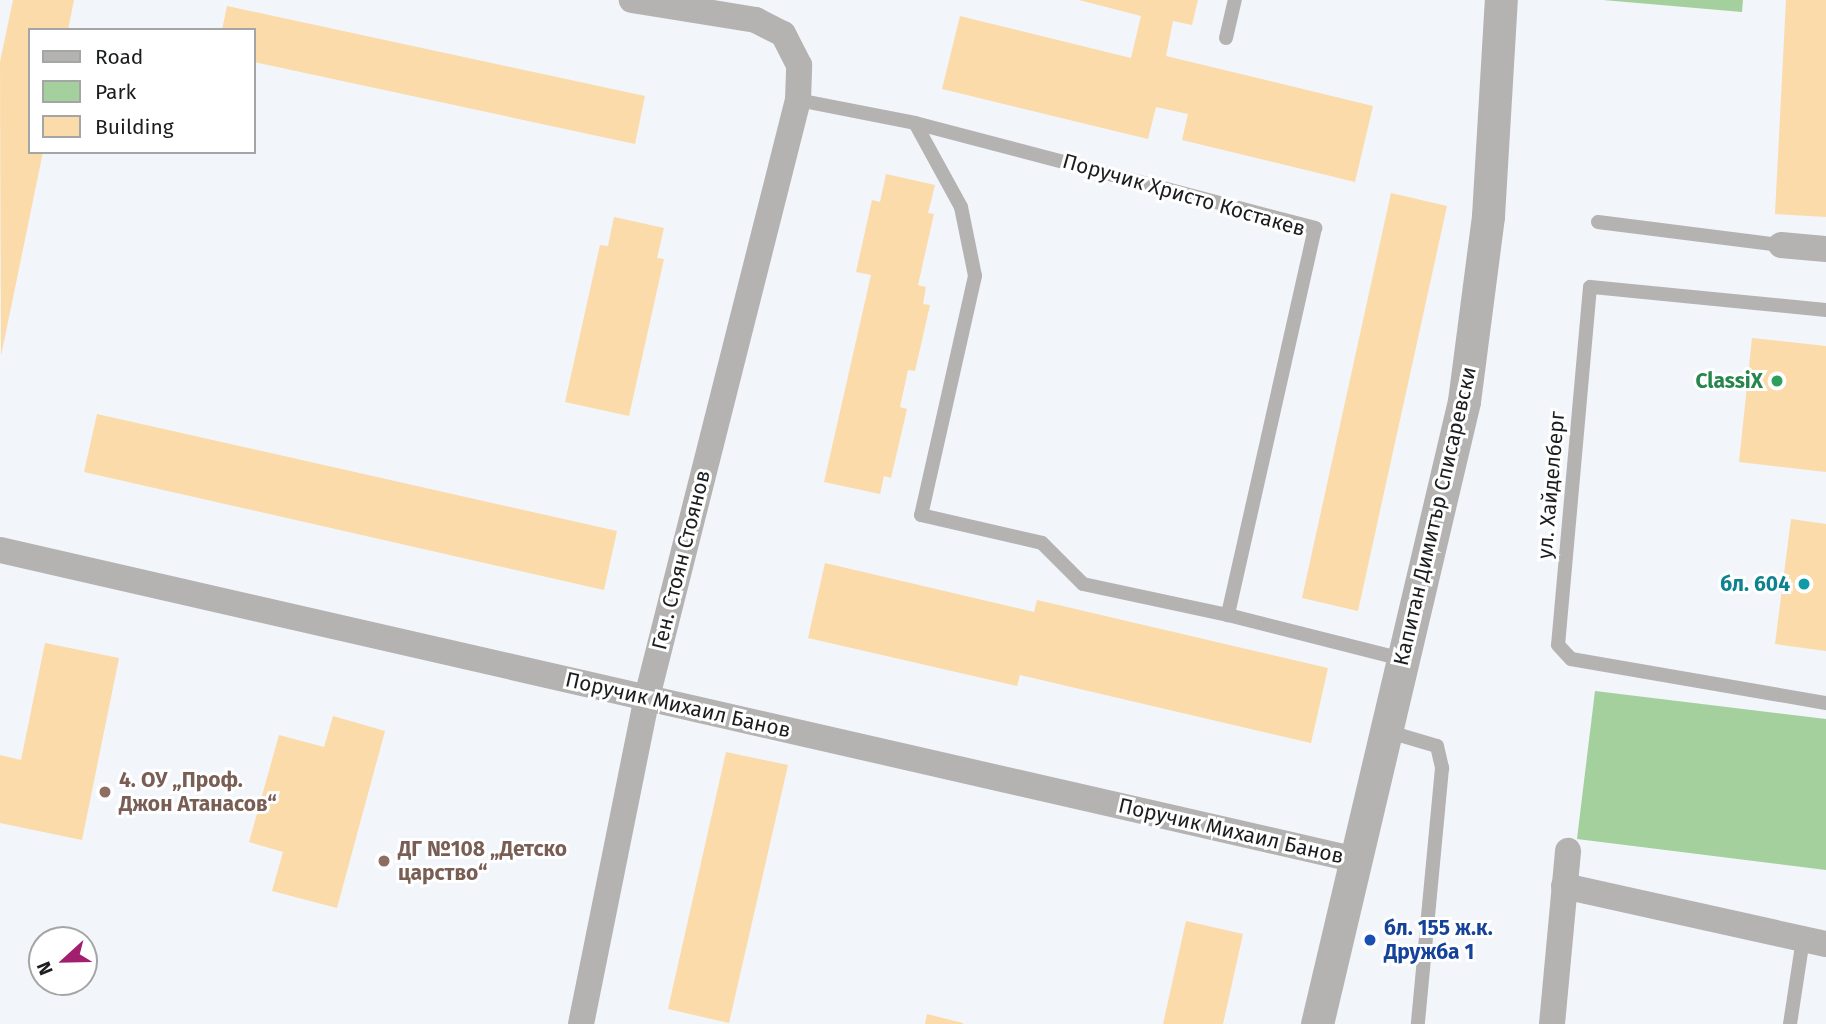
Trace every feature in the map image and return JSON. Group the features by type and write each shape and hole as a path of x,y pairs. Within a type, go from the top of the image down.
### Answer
{"street":[{"path":"632,0 756,20 783,34 799,65 798,100"},
{"name":"Капитан Димитър Списаревски","path":"1317,1024 1464,401 1475,336 1488,216 1501,0"},
{"name":"Ген. Стоян Стоянов","path":"580,1024 647,697 798,100"},
{"path":"1780,245 1826,249"},
{"name":"Поручик Михаил Банов","path":"0,550 1357,860"},
{"path":"1552,1024 1567,851"},
{"path":"1564,886 1815,942"}],"lane":[{"path":"1226,38 1235,0"},
{"name":"Поручик Христо Костакев","path":"798,100 915,123 1315,228 1228,615"},
{"path":"915,123 961,207 975,276 921,515 1042,543 1083,584 1228,615 1402,659"},
{"path":"1598,222 1780,245"},
{"name":"ул. Хайделберг","path":"1826,310 1590,287 1558,645 1571,659 1826,703"},
{"path":"1386,731 1437,746 1442,768 1418,1024"},
{"path":"1790,1024 1815,942"}],"green space":[{"path":"1603,0 1743,0 1742,12"},
{"path":"1595,691 1826,719 1826,870 1577,839"}],"building":[{"path":"13,0 74,0 68,28 28,28 28,154 43,154 1,356 0,62"},
{"path":"1079,0 1198,0 1192,25 1173,21 1166,56 1373,106 1355,182 1182,140 1188,114 1156,107 1148,139 942,89 960,16 1131,58 1141,16"},
{"path":"1786,0 1826,0 1826,217 1775,214"},
{"path":"227,6 645,96 635,144 256,62 256,28 222,28"},
{"path":"886,174 935,185 928,213 934,214 918,285 926,287 923,304 930,305 915,371 908,370 900,407 907,409 891,478 884,476 880,494 824,482 871,275 856,272 872,200 880,202"},
{"path":"1391,193 1447,206 1358,611 1302,598"},
{"path":"614,217 664,228 657,258 664,259 629,416 565,402 600,245 608,246"},
{"path":"1752,338 1826,346 1826,472 1739,462"},
{"path":"97,414 617,531 604,590 84,472"},
{"name":"бл. 604","path":"1791,519 1826,524 1826,651 1775,644"},
{"path":"825,563 1034,612 1037,600 1328,668 1311,743 1020,675 1017,686 808,638"},
{"path":"45,643 119,658 82,840 0,823 0,755 21,760"},
{"path":"333,716 385,731 337,908 272,891 283,852 249,842 279,735 324,747"},
{"path":"726,752 788,765 729,1023 668,1009"},
{"path":"1186,921 1243,934 1223,1024 1163,1024"},
{"path":"927,1014 963,1023 963,1024 925,1024"}],"place":[{"name":"ClassiX","path":"1777,381"},
{"name":"бл. 604","path":"1804,584"},
{"name":"4. ОУ „Проф. Джон Атанасов“","path":"105,792"},
{"name":"ДГ №108 „Детско царство“","path":"384,861"},
{"name":"бл. 155 ж.к. Дружба 1","path":"1370,940"}]}
